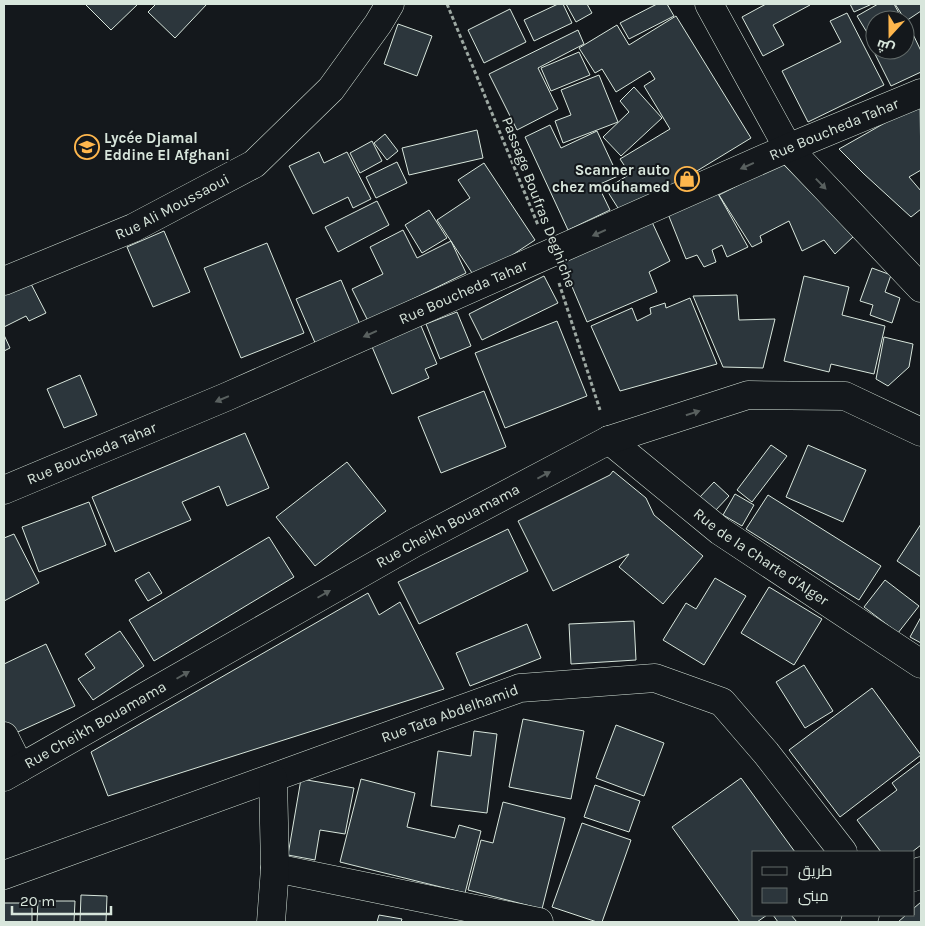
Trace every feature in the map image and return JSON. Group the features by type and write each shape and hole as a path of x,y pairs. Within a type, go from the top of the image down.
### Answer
{"street":[{"name":"Rue Ali Moussaoui","path":"4,281 133,228 254,164 331,89 378,24 390,4"},
{"path":"709,4 788,148 921,288"},
{"name":"Rue Boucheda Tahar","path":"4,490 226,397 788,148 921,93"},
{"name":"Rue Cheikh Bouamama","path":"12,772 414,543 609,440 748,395 845,396 921,432"},
{"name":"Rue de la Charte d'Alger","path":"609,440 720,531 921,664"},
{"name":"Rue Tata Abdelhamid","path":"4,875 520,688 655,678 722,702 766,753 842,851"},
{"path":"4,736 12,772"},
{"path":"271,922 275,868 273,778"},
{"path":"275,868 538,922"}],"path":[{"name":"Passage Boufras Deghiche","path":"447,4 550,255 609,440"}],"building":[{"path":"85,4 138,4 111,30"},
{"path":"156,4 207,4 175,38 148,12"},
{"path":"558,4 563,4 572,23 534,41 524,20"},
{"path":"566,4 587,4 592,13 576,22"},
{"path":"657,4 667,4 674,16 629,39 620,23"},
{"path":"766,4 810,5 773,25 784,45 763,56 742,17"},
{"path":"850,4 872,4 854,12"},
{"path":"878,4 894,4 897,10 868,10"},
{"path":"895,4 921,4 921,11 915,15 915,10 899,10"},
{"path":"510,9 526,42 484,63 468,30"},
{"path":"865,11 865,29 857,16"},
{"path":"847,13 865,48 865,60 871,60 884,85 808,122 782,71 841,42 830,21"},
{"path":"676,16 751,138 623,216 606,189 630,174 620,159 670,129 644,86 655,79 650,71 616,92 602,69 595,73 579,48 617,25 629,45"},
{"path":"398,24 432,36 417,76 384,64"},
{"path":"578,30 584,44 538,68 558,109 517,130 489,74"},
{"path":"915,38 921,51 921,72 891,86 878,60 915,60"},
{"path":"579,52 590,75 551,91 541,68"},
{"path":"599,75 618,122 563,143 555,121 571,115 561,90"},
{"path":"634,87 662,118 621,156 603,137 629,112 620,101"},
{"path":"920,103 921,170 909,177 921,191 921,209 911,217 839,149"},
{"path":"550,125 561,148 597,131 618,176 598,185 610,210 568,230 525,137"},
{"path":"477,130 483,158 409,175 402,148"},
{"path":"385,134 398,151 387,160 374,143"},
{"path":"372,141 382,161 360,173 350,153"},
{"path":"319,152 324,163 347,152 371,199 353,208 348,197 313,214 289,166"},
{"path":"397,162 407,183 376,198 366,177"},
{"path":"484,163 535,240 476,279 437,220 470,198 458,180"},
{"path":"782,163 854,236 835,254 824,240 802,251 789,221 760,236 762,242 752,247 719,195"},
{"path":"716,190 748,247 727,257 722,245 712,250 716,262 704,267 697,255 686,259 666,209"},
{"path":"377,201 389,225 338,252 325,227"},
{"path":"429,210 447,238 422,253 405,225"},
{"path":"652,222 670,261 649,272 657,292 587,322 562,263"},
{"path":"403,230 417,258 451,241 466,273 368,321 352,289 383,274 370,247"},
{"path":"164,231 190,292 153,307 127,247"},
{"path":"267,243 304,333 241,358 204,268"},
{"path":"872,268 891,275 885,292 900,298 892,323 870,315 873,305 860,301"},
{"path":"544,276 558,303 482,340 469,314"},
{"path":"804,276 849,287 842,315 885,326 874,374 831,364 829,372 784,361"},
{"path":"28,278 46,313 29,321 26,316 4,327 4,290"},
{"path":"341,280 361,327 316,345 296,299"},
{"path":"737,295 739,320 775,319 763,368 723,367 693,296"},
{"path":"690,298 717,364 620,391 591,326 632,308 637,321 651,314 650,308 665,303 666,308"},
{"path":"457,312 471,346 440,359 426,324"},
{"path":"419,321 437,364 425,369 429,378 392,394 370,342"},
{"path":"557,321 587,396 505,428 475,353"},
{"path":"4,335 10,348 4,351"},
{"path":"884,337 913,344 909,367 888,386 876,379"},
{"path":"80,375 97,415 64,428 47,389"},
{"path":"484,391 506,447 441,473 418,417"},
{"path":"245,433 269,488 227,506 219,486 182,502 191,520 115,552 92,497"},
{"path":"771,445 787,456 752,502 737,490"},
{"path":"808,445 866,470 843,522 786,497"},
{"path":"347,462 386,511 315,566 276,517"},
{"path":"613,471 646,498 654,515 703,556 663,604 619,567 629,554 553,591 518,521 610,475"},
{"path":"714,482 729,496 714,512 699,498"},
{"path":"735,494 754,505 742,526 723,515"},
{"path":"768,495 881,566 859,600 746,529"},
{"path":"89,502 106,545 39,572 22,527"},
{"path":"921,524 921,577 897,561"},
{"path":"508,529 528,571 419,624 398,582"},
{"path":"14,534 39,583 4,601 4,538"},
{"path":"269,537 294,577 154,661 129,620"},
{"path":"149,572 162,593 148,601 135,580"},
{"path":"715,578 746,596 704,665 663,640 686,603 696,609"},
{"path":"885,580 919,606 898,633 864,607"},
{"path":"769,587 822,619 794,665 741,633"},
{"path":"368,593 379,615 400,602 444,689 108,796 91,752"},
{"path":"921,617 921,643 910,637"},
{"path":"634,621 636,660 571,664 569,624"},
{"path":"527,624 541,658 470,686 456,653"},
{"path":"120,631 144,666 93,700 78,679 95,668 85,654"},
{"path":"46,644 75,706 9,736 4,726 4,664"},
{"path":"804,665 833,711 805,728 776,682"},
{"path":"872,688 921,755 840,817 789,750"},
{"path":"523,719 584,731 571,799 509,787"},
{"path":"616,725 664,743 644,796 596,778"},
{"path":"474,731 497,734 487,813 431,806 438,751 471,756"},
{"path":"921,761 921,845 913,851 880,851 857,820 897,790 892,783"},
{"path":"741,778 794,851 752,851 752,916 766,916 757,922 740,922 672,827"},
{"path":"301,779 354,788 345,834 320,830 315,860 288,855"},
{"path":"361,779 415,793 407,827 455,838 459,825 481,831 465,893 340,862"},
{"path":"595,785 640,801 629,832 584,817"},
{"path":"503,802 565,818 542,909 468,890 481,840 493,843"},
{"path":"582,823 631,840 602,922 552,907"},
{"path":"81,895 107,896 106,922 80,922"},
{"path":"38,901 75,901 74,922 37,922"},
{"path":"921,902 921,922 898,922 905,916 915,916 915,907"},
{"path":"4,903 32,903 32,922 4,922"},
{"path":"379,915 402,919 401,922 377,922"},
{"path":"774,916 792,916 797,922 778,922"}],"place":[{"name":"Lycée Djamal Eddine El Afghani","path":"87,147"},
{"name":"Scanner auto chez mouhamed","path":"687,179"}]}
